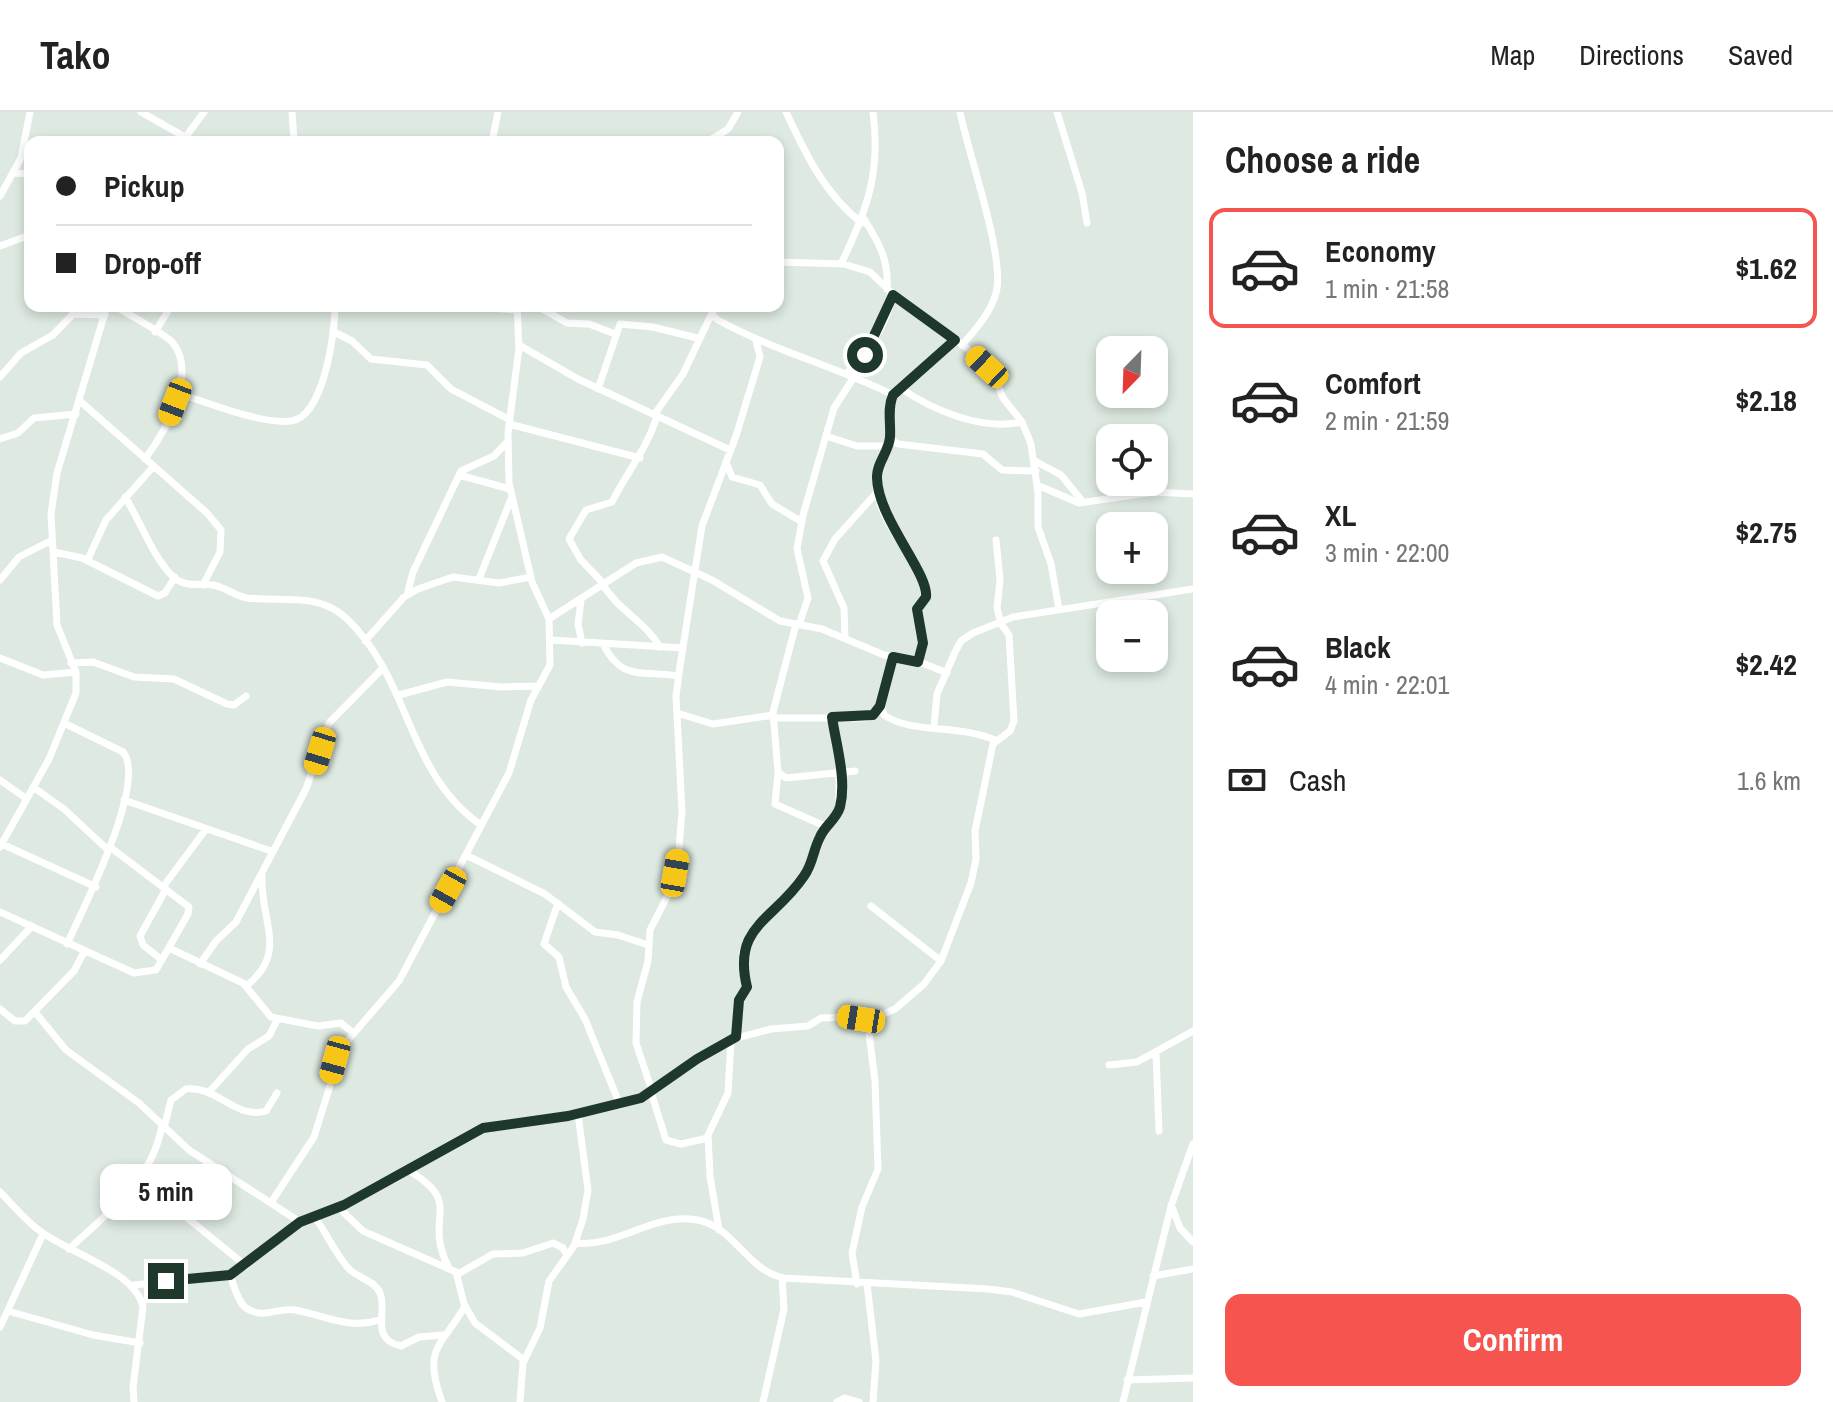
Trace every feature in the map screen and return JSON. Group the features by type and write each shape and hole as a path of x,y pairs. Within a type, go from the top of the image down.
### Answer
{"street":[{"path":"24,136 30,112"},
{"path":"141,112 177,136"},
{"path":"186,136 204,112"},
{"path":"283,112 292,114 294,136"},
{"path":"493,136 498,112"},
{"path":"717,136 728,129 738,112"},
{"path":"786,112 811,165 835,198 863,221 887,263 890,292 865,355 850,375 834,408 802,522 797,549 808,598 773,716 778,772 775,804 827,827"},
{"path":"841,264 863,221 864,203 871,189 877,157 873,112"},
{"path":"918,662 923,643 917,609 927,591 923,577 891,526 877,476 889,442 889,408 893,395 982,322 998,284 987,215 960,112"},
{"path":"1057,112 1082,193 1087,223"},
{"path":"0,196 15,173 24,136"},
{"path":"15,173 24,174"},
{"path":"0,246 24,237"},
{"path":"784,262 841,264 870,272 890,292 958,342 993,373 1005,401 1022,422 1035,461 1038,527 1051,564 1059,609"},
{"path":"0,377 21,353 58,331 73,314 90,312"},
{"path":"96,887 1,846 33,787 76,693 76,672 57,625 52,540 54,489 105,312"},
{"path":"124,312 171,340 178,353 181,384 163,431 145,459"},
{"path":"155,332 167,312"},
{"path":"177,393 264,418 300,419 319,392 334,332 335,312"},
{"path":"272,1201 314,1137 335,1060 353,1033 367,1022 399,981 466,855 512,765 537,686 550,665 549,619 531,577 511,493 508,441 519,345 519,312"},
{"path":"548,312 567,323 589,324 615,334"},
{"path":"660,647 650,632 618,607 581,560 569,539 586,510 612,502 620,484 640,458 656,415 683,374 709,312"},
{"path":"713,312 718,320 756,340 850,375 893,395"},
{"path":"598,389 615,334 623,323 697,338"},
{"path":"334,332 352,341 371,359 427,365 451,389 510,422 640,458"},
{"path":"708,1138 681,1144 666,1140 636,1043 637,1002 648,961 650,930 671,889 679,849 682,811 678,676 702,526 760,357 756,340"},
{"path":"519,345 598,389 730,450"},
{"path":"899,387 950,414 1003,424 1022,422"},
{"path":"80,401 207,513 221,530 220,552 203,585"},
{"path":"0,439 18,433 34,418 76,414"},
{"path":"826,436 857,446 889,442 983,454 1007,471 1036,471"},
{"path":"407,595 413,572 459,475 466,467 494,456 508,441"},
{"path":"1035,461 1061,475 1083,502"},
{"path":"726,462 732,477 760,485 772,504 802,522"},
{"path":"87,561 106,520 153,467"},
{"path":"459,475 511,493"},
{"path":"1037,485 1072,502 1154,492 1193,494"},
{"path":"845,637 844,608 823,561 835,539 879,490"},
{"path":"479,579 511,493"},
{"path":"125,497 161,562 186,584 203,585 246,598 321,601 343,615 365,641 399,695 430,773 451,801 481,825"},
{"path":"0,580 19,557 52,540"},
{"path":"0,1192 43,1234 134,1285 230,1275 246,1266 300,1222 338,1207 483,1128 620,1105 652,1091 734,1038 808,1026 831,1017 867,1018 895,1009 909,998 941,961 975,869 975,831 985,788 984,772 995,740 1012,728 1015,709 1009,635 1000,623 996,540"},
{"path":"54,552 87,561 158,596 165,593 175,577"},
{"path":"549,619 602,583 651,557 662,557 695,572 768,616 845,637 893,657 947,673"},
{"path":"365,641 407,595 453,577 499,583 531,577"},
{"path":"934,726 937,694 961,641 1000,623 1059,609 1193,589"},
{"path":"581,600 578,624 582,643"},
{"path":"551,640 683,648"},
{"path":"603,644 613,664 624,671 678,676"},
{"path":"677,713 713,724 773,716 865,718 873,715 880,706 893,657"},
{"path":"0,658 43,675 76,672"},
{"path":"71,663 93,662 134,677 174,679 227,704 234,705 246,696"},
{"path":"200,964 216,941 236,922 306,789 329,723 383,668"},
{"path":"399,695 447,682 537,686"},
{"path":"880,706 888,718 961,729 995,740"},
{"path":"719,1230 710,1176 708,1138 728,1093 739,1000 747,987 741,960 754,929 805,875 819,838 836,818 841,802 840,772 832,717"},
{"path":"64,723 127,756 124,800 109,848 96,887 67,944"},
{"path":"778,772 786,778 855,771"},
{"path":"0,780 27,799"},
{"path":"0,912 134,973 149,973 162,960 189,910 33,787"},
{"path":"124,800 271,851"},
{"path":"162,960 143,945 140,936 186,850 206,829"},
{"path":"466,855 558,903 595,932 618,935 648,945"},
{"path":"246,986 267,965 271,948 262,910 262,869"},
{"path":"558,903 544,944 559,957 566,987 585,1019 620,1105"},
{"path":"871,906 941,961"},
{"path":"0,960 32,926"},
{"path":"169,948 231,975 246,986 265,1012 277,1020 318,1026 341,1023 353,1033"},
{"path":"0,1009 20,1022 35,1012 74,971 84,952"},
{"path":"35,1012 66,1050 139,1103 207,1163 272,1201 300,1222"},
{"path":"867,1018 875,1081 878,1169 862,1207 852,1253 862,1284 876,1361 873,1402"},
{"path":"209,1092 248,1049 269,1036 277,1020"},
{"path":"1109,1065 1126,1066 1193,1031"},
{"path":"1156,1052 1159,1131"},
{"path":"69,1249 141,1180 151,1163 171,1100 179,1091 196,1088 209,1092 250,1114 266,1111 277,1093"},
{"path":"520,1402 524,1360 540,1328 549,1281 576,1243 588,1190 578,1114"},
{"path":"1123,1402 1171,1206 1193,1144"},
{"path":"406,1169 423,1179 440,1196 437,1221 442,1254 448,1266"},
{"path":"141,1180 246,1266"},
{"path":"1171,1206 1180,1228 1193,1242"},
{"path":"338,1207 363,1231 448,1266 458,1274 465,1306 475,1323 524,1360"},
{"path":"314,1216 343,1261 378,1288 382,1300 379,1320 383,1333 394,1345 401,1346 419,1337 443,1335"},
{"path":"576,1243 591,1243 672,1219 697,1220 719,1230 764,1272 782,1278 1012,1292 1079,1314 1146,1302"},
{"path":"0,1327 43,1234"},
{"path":"458,1274 493,1254 523,1253 553,1243 563,1248 567,1256"},
{"path":"1153,1276 1193,1269"},
{"path":"230,1275 241,1303 254,1312 267,1314 294,1310 346,1324 379,1320"},
{"path":"763,1402 784,1309 782,1278"},
{"path":"134,1285 143,1307 134,1402"},
{"path":"442,1402 433,1361 443,1335 465,1306"},
{"path":"8,1311 93,1335 140,1343"},
{"path":"1127,1380 1193,1378"},
{"path":"837,1402 845,1398 859,1402"}],"route":[{"path":"166,1281 230,1275 246,1266 300,1222 344,1205 393,1179 413,1164 483,1128 568,1116 641,1098 718,1045 736,1037 740,995 747,987 741,960 746,943 760,922 776,910 805,875 821,834 839,810 842,790 832,717 865,718 873,715 880,706 893,657 918,662 923,648 917,609 927,591 923,577 891,526 880,497 877,476 890,439 890,400 899,387 955,340 893,295 887,315 865,355"}]}
